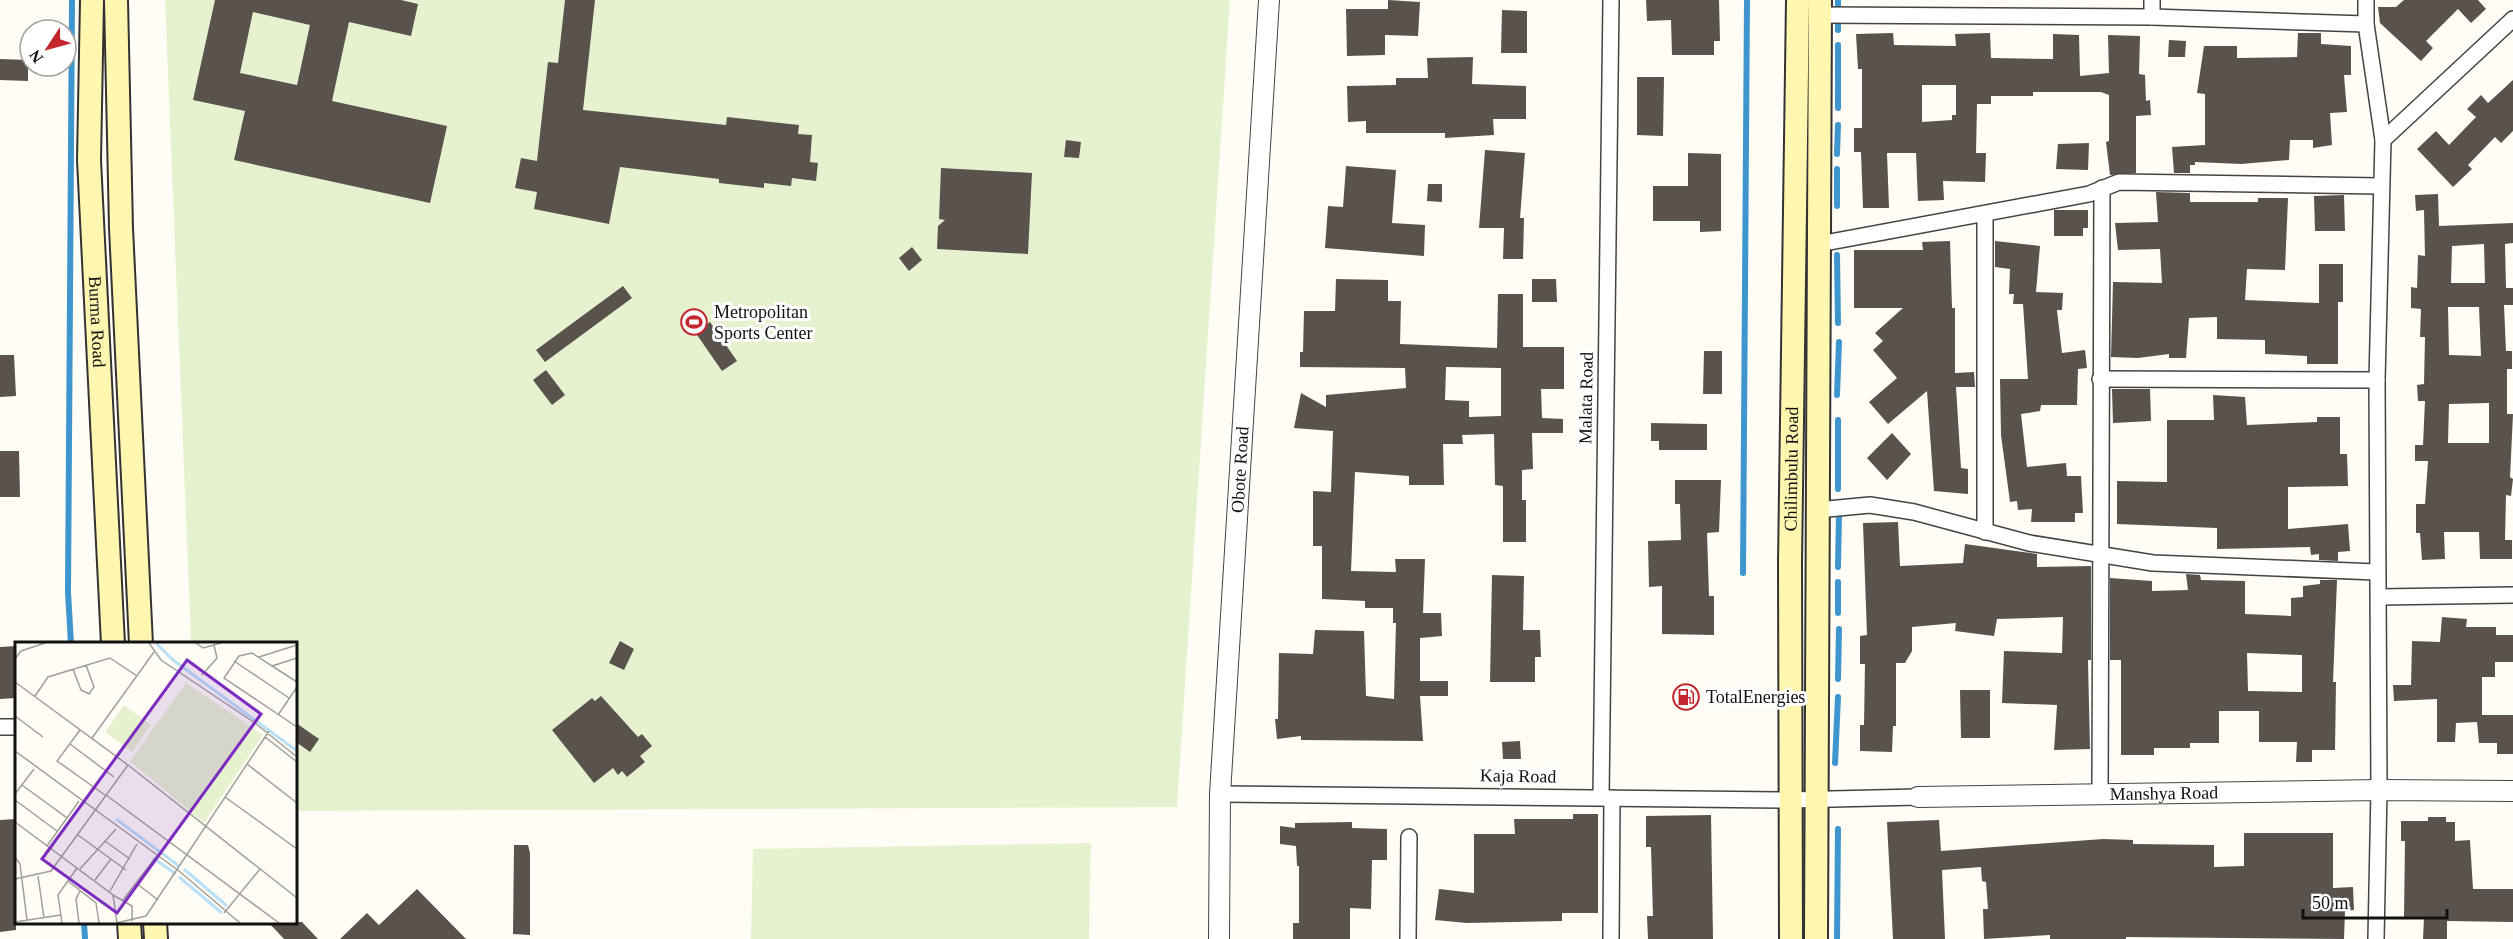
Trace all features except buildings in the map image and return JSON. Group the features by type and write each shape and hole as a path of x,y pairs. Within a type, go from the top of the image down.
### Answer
{"main road":[{"name":"Burma Road","path":"92,0 89,160 113,642"},
{"name":"Burma Road","path":"116,0 121,228 141,642"},
{"name":"Chilimbulu Road","path":"1791,939 1789,800 1798,0"},
{"name":"Chilimbulu Road","path":"1816,939 1820,8"},
{"path":"129,924 130,939"},
{"path":"155,924 156,939"}],"street":[{"name":"Obote Road","path":"1219,939 1220,794 1269,0"},
{"name":"Malata Road","path":"1611,0 1606,797 1611,939"},
{"path":"2152,0 2152,18"},
{"path":"2366,0 2366,24 2383,140 2380,186 2377,380 2376,572 2379,597 2379,790 2376,939"},
{"path":"1820,8 2366,24"},
{"path":"2383,140 2513,19"},
{"path":"1818,244 2089,194 2119,182 2380,186"},
{"path":"2100,795 2102,188"},
{"path":"1985,214 1985,532"},
{"path":"2100,379 2377,380"},
{"path":"1817,510 1870,505 1914,512 1985,532 2102,556 2152,563 2376,572"},
{"path":"2379,597 2513,595"},
{"path":"0,727 15,726"},
{"name":"Manshya Road","path":"1816,799 2379,790 2513,791"},
{"name":"Kaja Road","path":"1220,794 1816,799"},
{"path":"1408,939 1409,837"}],"green space":[{"name":"Metropolitan Sports Center","path":"165,0 1230,0 1177,807 297,811 297,642 191,642"},
{"path":"1091,843 1089,939 751,939 753,849"}],"waterway":[{"path":"71,642 68,592 72,0"},
{"path":"1743,573 1747,0"},
{"path":"1838,0 1838,30"},
{"path":"1838,45 1838,108"},
{"path":"1837,154 1838,125"},
{"path":"1837,169 1837,206"},
{"path":"1837,255 1838,323"},
{"path":"1837,395 1839,342"},
{"path":"1838,420 1838,489"},
{"path":"1838,567 1839,514"},
{"path":"1838,582 1838,613"},
{"path":"1838,679 1839,629"},
{"path":"1835,763 1838,697"},
{"path":"1837,939 1838,829"},
{"path":"84,924 85,939"}],"place":[{"name":"Metropolitan Sports Center","path":"694,322"},
{"name":"TotalEnergies","path":"1686,697"}]}
